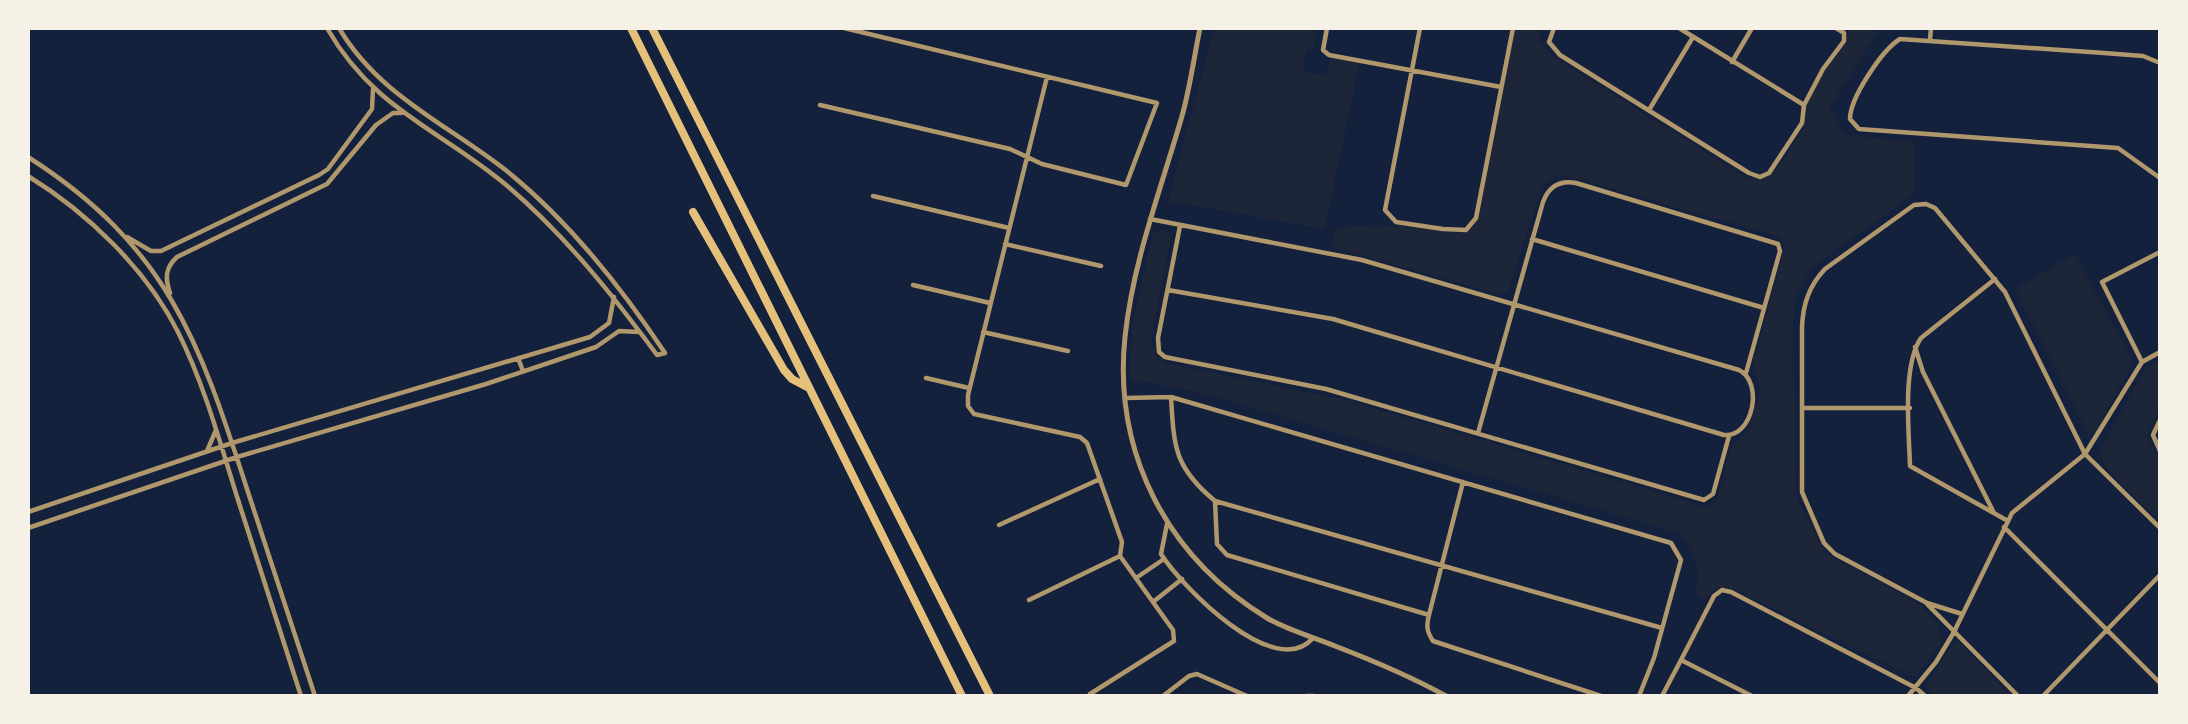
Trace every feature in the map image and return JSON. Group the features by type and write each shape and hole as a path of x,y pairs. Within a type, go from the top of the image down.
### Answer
{"highway":[{"path":"632,28 962,696"},
{"path":"652,28 990,696"},
{"path":"694,212 784,370 792,379 809,388"}],"street":[{"path":"327,28 356,70 373,89 402,113 503,183 558,234 614,297 657,355 665,353 625,293 566,228 508,173 396,95 364,63 340,28"},
{"path":"820,105 1010,149 1027,157 1126,185 1157,103 844,28"},
{"path":"1200,28 1183,113 1150,219 1129,309 1123,362 1125,398 1138,466 1167,524 1200,566 1237,598 1269,619 1412,677 1446,696"},
{"path":"1327,28 1324,47 1326,54 1501,87"},
{"path":"1420,28 1385,210 1396,222 1459,230 1473,224 1513,28"},
{"path":"1554,28 1549,41 1553,49 1749,173 1760,177 1769,173 1802,123 1804,105 1823,69 1844,41 1845,30 1836,28"},
{"path":"1679,28 1804,105"},
{"path":"1732,62 1752,28"},
{"path":"1930,40 1931,28"},
{"path":"1649,110 1693,37"},
{"path":"2160,63 2143,56 1900,39 1889,45 1850,109 1850,120 1859,129 2118,148 2160,178"},
{"path":"1047,77 969,388 968,406 974,414 1080,436 1087,443 1122,542 1120,556 1173,630 1174,641 1090,694"},
{"path":"28,158 78,192 120,232 139,246 150,251 162,251 328,169 372,109 373,89"},
{"path":"315,696 198,347 172,297 165,277 170,263 177,257 327,184 383,119 393,113 402,113"},
{"path":"28,176 85,217 121,253 158,300 177,330 222,446 301,696"},
{"path":"1478,433 1545,195 1555,185 1569,181 1778,244 1780,250 1746,373"},
{"path":"873,196 1009,228"},
{"path":"1962,614 1927,603 1835,554 1824,543 1802,492 1802,315 1815,280 1825,269 1914,205 1926,204 1935,208 2006,292 2085,454 2160,528"},
{"path":"1150,219 1335,254 1513,303 1746,373 1754,386 1742,429 1729,436 1333,319 1168,290"},
{"path":"1180,226 1158,338 1159,352 1164,357 1318,386 1704,500 1713,494 1729,436"},
{"path":"120,232 172,297"},
{"path":"1532,239 1763,308"},
{"path":"1005,244 1101,266"},
{"path":"2142,362 2102,288 2105,278 2160,252"},
{"path":"1995,279 1921,338 1914,347 1911,355 1910,466 2008,521"},
{"path":"913,285 990,303"},
{"path":"28,512 222,446 518,359 601,331 614,313 614,297"},
{"path":"28,528 237,457 596,347 620,331 640,332"},
{"path":"984,331 1068,351"},
{"path":"1914,347 1923,372 1995,514"},
{"path":"1908,696 1937,662 2008,521 2020,505 2085,454 2142,362 2160,352"},
{"path":"518,359 523,371"},
{"path":"926,378 969,388"},
{"path":"1125,398 1171,397 1671,543 1681,560 1639,696"},
{"path":"1171,397 1177,450 1190,480 1214,501 1443,563 1662,628"},
{"path":"1802,408 1910,408"},
{"path":"2160,420 2153,435 2160,451"},
{"path":"206,452 216,430"},
{"path":"999,525 1100,479"},
{"path":"1463,482 1426,626 1433,641 1601,696"},
{"path":"1214,501 1217,544 1227,555 1429,615"},
{"path":"1167,524 1160,548 1164,559 1215,612 1274,648 1286,652 1300,649 1313,638"},
{"path":"2004,527 2160,683"},
{"path":"1029,600 1120,556"},
{"path":"1136,578 1164,559"},
{"path":"2043,696 2160,575"},
{"path":"1153,602 1182,579"},
{"path":"1662,696 1714,596 1727,590 1916,688 1925,696"},
{"path":"1927,603 2018,696"},
{"path":"1681,660 1752,696"},
{"path":"1164,696 1189,676 1197,674 1247,696"},
{"path":"1306,696 1314,696"}],"shaded area":[{"path":"1214,28 1317,28 1313,50 1306,50 1303,72 1326,75 1331,54 1360,59 1325,229 1168,201"},
{"path":"1512,28 1540,28 1540,41 1549,54 1747,178 1766,177 1778,167 1803,129 1803,105 1848,34 1849,28 1880,28 1829,108 1845,135 1915,142 1914,194 1812,267 1796,297 1793,317 1796,496 1826,553 1921,605 1937,623 1942,642 1916,676 1910,676 1737,590 1718,588 1704,601 1693,594 1698,570 1693,555 1679,533 1198,392 1130,379 1132,325 1153,233 1165,229 1171,237 1151,340 1155,355 1166,363 1346,400 1707,507 1715,504 1732,445 1748,430 1760,390 1753,364 1785,247 1781,237 1563,175 1556,176 1542,186 1508,292 1498,294 1332,247 1335,229 1380,225 1455,233 1475,220"},
{"path":"2075,254 2133,362 2099,426 2089,436 2015,289"},
{"path":"2160,359 2160,412 2148,428 2148,440 2160,458 2160,522 2107,469 2099,452 2142,373"},
{"path":"1956,641 2012,696 1932,696 1926,683"}]}
